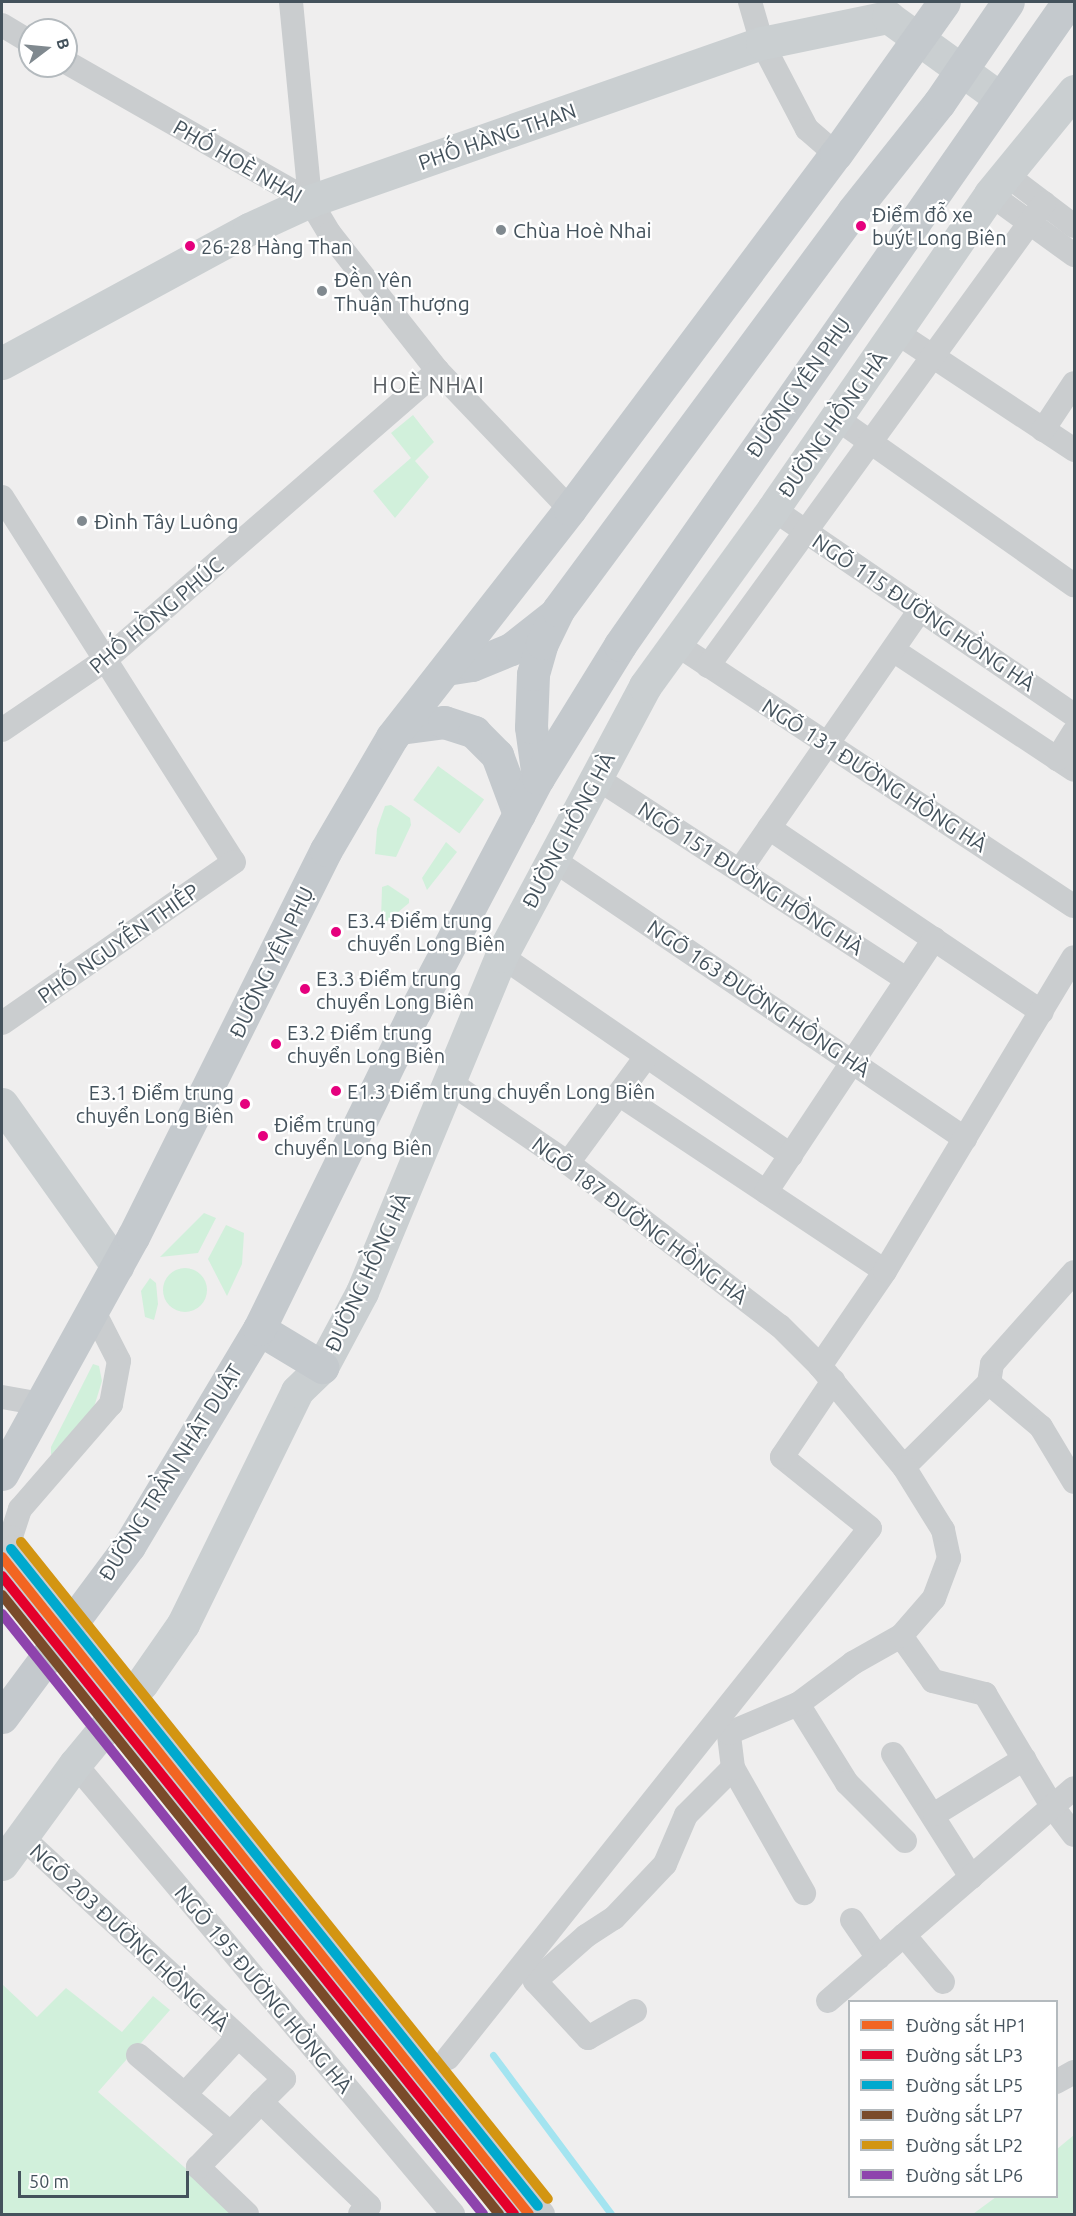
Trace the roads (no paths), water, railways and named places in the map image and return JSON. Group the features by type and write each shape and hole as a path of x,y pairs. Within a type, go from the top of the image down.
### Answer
{"main road":[{"name":"ĐƯỜNG YÊN PHỤ","path":"117,1266 326,850 400,728 570,509 836,154 944,2"},
{"path":"538,778 531,727 533,674 542,643 558,610 832,239 963,69 1008,2"},
{"name":"ĐƯỜNG YÊN PHỤ","path":"255,1335 416,1011 538,778 660,586 1068,2"},
{"path":"446,669 472,664 511,649 558,610"},
{"path":"400,728 444,722 474,732 497,755 519,814"},
{"path":"2,1474 117,1266"},
{"path":"255,1335 322,1366"},
{"name":"ĐƯỜNG TRẦN NHẬT DUẬT","path":"2,1717 129,1546 255,1335"}],"street":[{"path":"291,2 310,201"},
{"path":"750,2 762,43 807,129 836,154"},
{"path":"762,43 765,2"},
{"name":"PHỐ HÀNG THAN","path":"2,363 249,229 310,201 762,43 888,17 963,69 1000,98"},
{"path":"2,26 18,35"},
{"name":"PHỐ HOÈ NHAI","path":"78,69 310,201 330,234 438,371 570,509"},
{"name":"ĐƯỜNG HỒNG HÀ","path":"2,1864 75,1764 142,1683 183,1624 297,1391 322,1366 362,1292 451,1083 501,956 645,686 773,509 999,185 1074,91"},
{"path":"999,185 1037,212 1074,255"},
{"path":"1037,212 1074,226"},
{"name":"ĐƯỜNG HỒNG HÀ","path":"708,666 1037,212"},
{"path":"896,332 930,358 1074,450"},
{"name":"PHỐ HỒNG PHÚC","path":"2,730 105,660 438,371"},
{"path":"1043,430 1072,390"},
{"path":"836,418 1074,585"},
{"path":"2,497 105,660"},
{"name":"NGÕ 115 ĐƯỜNG HỒNG HÀ","path":"773,509 1074,715"},
{"path":"740,870 920,610"},
{"name":"NGÕ 131 ĐƯỜNG HỒNG HÀ","path":"676,644 1074,906"},
{"path":"893,650 1066,764 1074,732"},
{"name":"PHỐ NGUYỄN THIẾP","path":"2,1023 234,862 105,660"},
{"name":"NGÕ 151 ĐƯỜNG HỒNG HÀ","path":"595,777 907,980"},
{"path":"769,828 1042,1012"},
{"name":"NGÕ 163 ĐƯỜNG HỒNG HÀ","path":"552,859 965,1139"},
{"path":"766,1192 934,939"},
{"path":"501,956 791,1155"},
{"path":"448,2058 870,1528 782,1457 826,1373 885,1271 1074,957"},
{"path":"568,1163 646,1057"},
{"name":"NGÕ 187 ĐƯỜNG HỒNG HÀ","path":"451,1083 568,1163 780,1326 826,1373 904,1467 943,1530 950,1558 934,1598 901,1636"},
{"path":"620,1095 885,1271"},
{"path":"2,1104 117,1266"},
{"path":"904,1467 989,1383 992,1364 1074,1272"},
{"path":"93,1310 119,1361 116,1388 111,1404 20,1509 11,1537 27,1569 543,2214"},
{"path":"989,1383 1041,1427 1074,1482"},
{"path":"2,1397 41,1404"},
{"path":"2,1575 513,2214"},
{"path":"804,1893 733,1768 729,1733 798,1704 853,1663 901,1636 933,1681 985,1694 1052,1806 1074,1835"},
{"path":"798,1704 847,1783 904,1841"},
{"path":"893,1754 935,1814 971,1877"},
{"path":"935,1814 1024,1758"},
{"name":"NGÕ 195 ĐƯỜNG HỒNG HÀ","path":"75,1764 448,2213"},
{"path":"635,2011 588,2038 535,1981 586,1936 614,1918 665,1864 686,1815 733,1768"},
{"path":"828,2001 1074,1788"},
{"name":"NGÕ 203 ĐƯỜNG HỒNG HÀ","path":"21,1836 284,2079 198,2167 247,2214"},
{"path":"852,1920 878,1958"},
{"path":"904,1935 943,1982"},
{"name":"NGÕ 203 ĐƯỜNG HỒNG HÀ","path":"185,2094 238,2037"},
{"path":"138,2055 230,2133"},
{"path":"1058,2081 1074,2072"},
{"path":"261,2102 369,2206 360,2214"}],"waterway":[{"path":"493,2055 611,2214"}],"rail line":[{"name":"LP2","path":"21,1542 548,2199"},
{"name":"LP5","path":"11,1549 538,2206"},
{"name":"HP1","path":"2,1557 529,2214"},
{"name":"LP3","path":"2,1576 514,2214"},
{"name":"LP7","path":"2,1595 499,2214"},
{"name":"LP6","path":"2,1614 483,2214"}],"place":[{"name":"Điểm đỗ xe buýt Long Biên","path":"861,226"},
{"name":"Chùa Hoè Nhai","path":"501,230"},
{"name":"26-28 Hàng Than","path":"190,246"},
{"name":"Đền Yên Thuận Thượng","path":"322,291"},
{"name":"Đình Tây Luông","path":"82,521"},
{"name":"E3.4 Điểm trung chuyển Long Biên","path":"336,932"},
{"name":"E3.3 Điểm trung chuyển Long Biên","path":"305,989"},
{"name":"E3.2 Điểm trung chuyển Long Biên","path":"276,1044"},
{"name":"E1.3 Điểm trung chuyển Long Biên","path":"336,1091"},
{"name":"E3.1 Điểm trung chuyển Long Biên","path":"245,1104"},
{"name":"Điểm trung chuyển Long Biên","path":"263,1136"}],"district":[{"name":"HOÈ NHAI","path":"429,385"}]}
